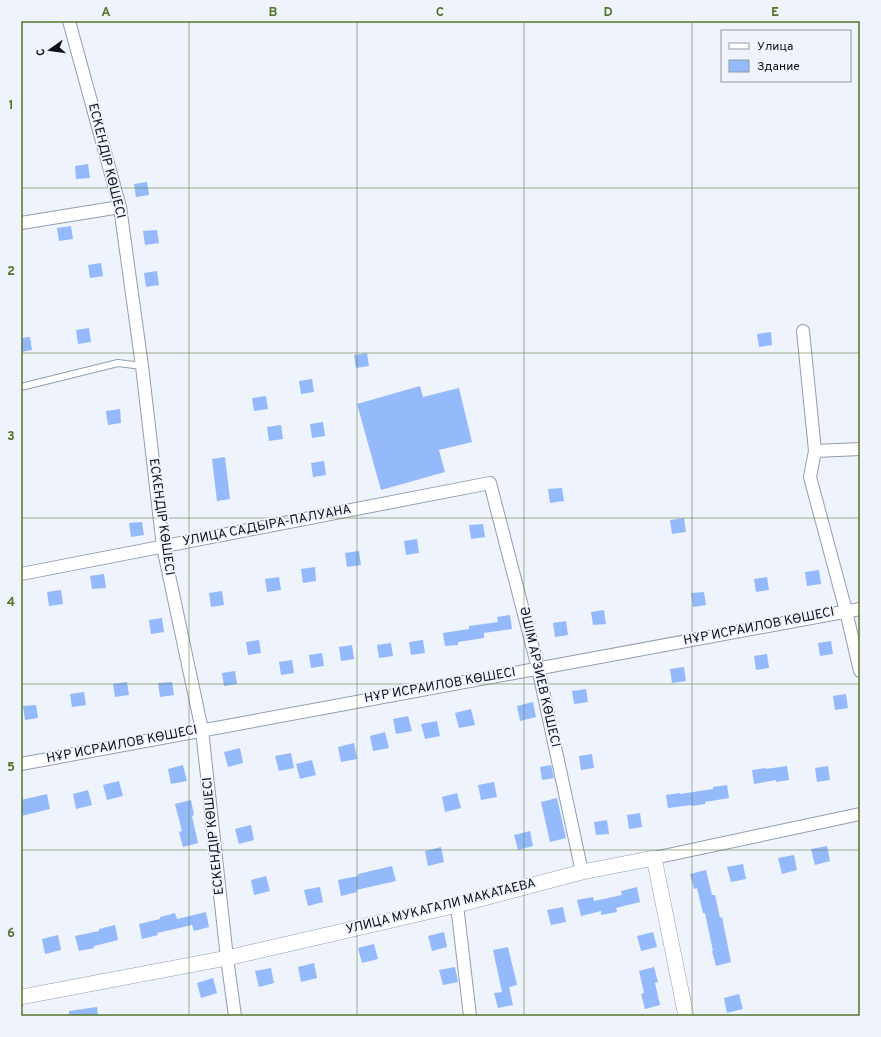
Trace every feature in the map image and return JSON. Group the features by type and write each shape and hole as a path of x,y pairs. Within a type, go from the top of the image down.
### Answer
{"street":[{"name":"ЕСКЕНДІР КӨШЕСІ","path":"69,21 120,207 142,366 163,547 202,730 227,958 235,1016"},
{"path":"21,223 120,207"},
{"path":"803,331 815,451 810,477 846,611 860,671"},
{"path":"815,451 860,449"},
{"name":"УЛИЦА САДЫРА-ПАЛУАНА","path":"21,574 490,483"},
{"name":"ӘШІМ АРЗИЕВ КӨШЕСІ","path":"490,483 538,668 582,872"},
{"name":"НҰР ИСРАИЛОВ КӨШЕСІ","path":"21,764 860,609"},
{"name":"УЛИЦА МУКАГАЛИ МАКАТАЕВА","path":"21,998 227,958 457,905 582,872 860,814"},
{"path":"654,858 686,1016"},
{"path":"457,905 470,1016"}],"lane":[{"path":"21,387 118,362 142,366"}],"building":[{"path":"88,164 90,178 76,179 75,166"},
{"path":"147,182 149,195 136,197 134,184"},
{"path":"71,226 73,239 59,241 57,228"},
{"path":"157,230 159,243 145,245 143,231"},
{"path":"101,263 103,276 90,278 88,265"},
{"path":"157,271 159,285 146,287 144,273"},
{"path":"89,328 91,342 78,344 76,330"},
{"path":"771,332 772,345 759,347 757,334"},
{"path":"30,337 32,350 21,352 21,338"},
{"path":"367,353 369,366 356,368 354,355"},
{"path":"312,379 314,392 301,394 299,381"},
{"path":"420,386 423,397 459,388 472,442 439,450 445,472 381,490 357,404"},
{"path":"266,396 268,409 254,411 252,398"},
{"path":"120,409 121,423 108,425 106,411"},
{"path":"323,422 325,436 312,438 310,424"},
{"path":"281,425 283,439 269,441 267,427"},
{"path":"225,457 230,499 217,501 212,459"},
{"path":"324,461 326,475 313,477 311,463"},
{"path":"562,488 564,501 550,503 548,489"},
{"path":"684,518 686,532 672,534 670,520"},
{"path":"142,522 144,535 131,537 129,523"},
{"path":"483,524 485,537 471,539 469,525"},
{"path":"417,539 419,553 406,555 404,541"},
{"path":"359,551 361,565 347,567 345,553"},
{"path":"315,567 316,581 303,583 301,569"},
{"path":"819,570 821,584 807,586 805,572"},
{"path":"104,574 106,588 92,589 90,576"},
{"path":"279,577 281,590 267,592 265,579"},
{"path":"767,577 769,590 756,592 754,579"},
{"path":"61,590 63,604 49,606 47,592"},
{"path":"222,591 224,605 211,607 209,593"},
{"path":"704,592 706,605 693,607 691,593"},
{"path":"604,610 606,624 593,625 591,612"},
{"path":"510,615 512,629 484,633 484,638 458,642 458,645 445,646 443,633 469,629 469,626 498,622 497,617"},
{"path":"162,618 164,632 151,634 149,620"},
{"path":"566,621 568,635 555,637 553,623"},
{"path":"259,640 261,653 248,655 246,642"},
{"path":"423,640 425,653 411,655 409,642"},
{"path":"831,641 833,654 820,656 818,643"},
{"path":"391,643 393,656 379,658 377,645"},
{"path":"352,645 354,659 341,661 339,647"},
{"path":"322,653 324,666 311,668 309,655"},
{"path":"767,654 769,668 756,670 754,656"},
{"path":"292,660 294,673 281,675 279,662"},
{"path":"684,667 686,681 672,683 670,669"},
{"path":"235,671 237,684 224,686 222,673"},
{"path":"127,682 129,695 115,697 113,684"},
{"path":"172,682 174,695 160,697 158,683"},
{"path":"586,689 588,702 574,704 572,691"},
{"path":"84,692 86,705 72,707 70,694"},
{"path":"846,694 848,708 835,710 833,696"},
{"path":"533,702 536,717 520,721 517,706"},
{"path":"36,705 38,718 25,720 23,706"},
{"path":"471,709 475,725 459,728 455,713"},
{"path":"408,716 412,731 396,734 393,719"},
{"path":"437,721 440,736 425,739 421,724"},
{"path":"385,732 389,748 373,751 370,736"},
{"path":"354,743 357,759 341,762 338,747"},
{"path":"240,748 243,763 228,767 224,752"},
{"path":"291,753 294,768 279,771 275,756"},
{"path":"592,754 594,768 581,770 579,756"},
{"path":"312,760 316,775 300,779 296,764"},
{"path":"183,765 187,781 171,784 168,769"},
{"path":"551,765 554,778 542,780 540,767"},
{"path":"787,766 789,780 776,782 776,780 754,784 752,770"},
{"path":"828,766 830,780 817,782 815,768"},
{"path":"119,781 123,796 107,800 103,785"},
{"path":"494,782 497,797 481,800 478,785"},
{"path":"727,785 729,798 705,802 705,804 668,808 666,795 713,789 713,787"},
{"path":"88,790 92,805 76,809 73,794"},
{"path":"457,793 461,808 445,812 442,797"},
{"path":"47,794 50,809 21,816 21,800"},
{"path":"557,798 566,838 550,842 541,802"},
{"path":"191,800 194,815 192,816 198,843 183,847 179,832 182,831 175,804"},
{"path":"640,813 642,827 629,829 627,815"},
{"path":"607,820 609,834 596,835 594,822"},
{"path":"251,825 254,840 239,844 235,829"},
{"path":"530,831 533,846 518,850 514,835"},
{"path":"827,846 830,861 815,865 811,849"},
{"path":"441,847 444,862 428,866 425,851"},
{"path":"794,855 797,870 782,874 778,858"},
{"path":"743,864 746,879 731,882 727,867"},
{"path":"392,866 396,881 356,890 357,892 341,896 338,880"},
{"path":"706,870 712,895 715,895 720,918 722,917 731,962 716,966 705,913 703,913 697,888 694,889 690,874"},
{"path":"266,876 270,891 254,895 251,880"},
{"path":"320,887 323,902 308,906 304,890"},
{"path":"637,887 640,902 616,908 617,912 601,915 601,911 581,916 577,900 593,897 594,901 622,895 621,891"},
{"path":"563,907 566,922 551,925 547,910"},
{"path":"206,912 209,927 194,931 192,925 157,933 158,935 142,939 139,924 160,919 160,917 175,913 177,919"},
{"path":"115,925 118,940 79,951 75,936 99,931 99,929"},
{"path":"444,932 447,947 432,951 428,936"},
{"path":"653,932 657,947 641,951 637,936"},
{"path":"58,935 61,950 45,954 42,939"},
{"path":"374,944 378,959 362,963 358,948"},
{"path":"508,947 517,985 509,987 513,1005 498,1008 494,993 502,992 493,950"},
{"path":"314,963 317,978 301,982 298,967"},
{"path":"455,967 458,982 443,985 439,970"},
{"path":"654,967 658,982 655,983 660,1005 645,1009 641,994 644,993 639,971"},
{"path":"271,968 274,983 259,987 255,971"},
{"path":"213,978 217,993 201,998 197,983"},
{"path":"739,994 743,1009 727,1013 724,998"},
{"path":"97,1007 98,1016 69,1016 69,1011"}]}
